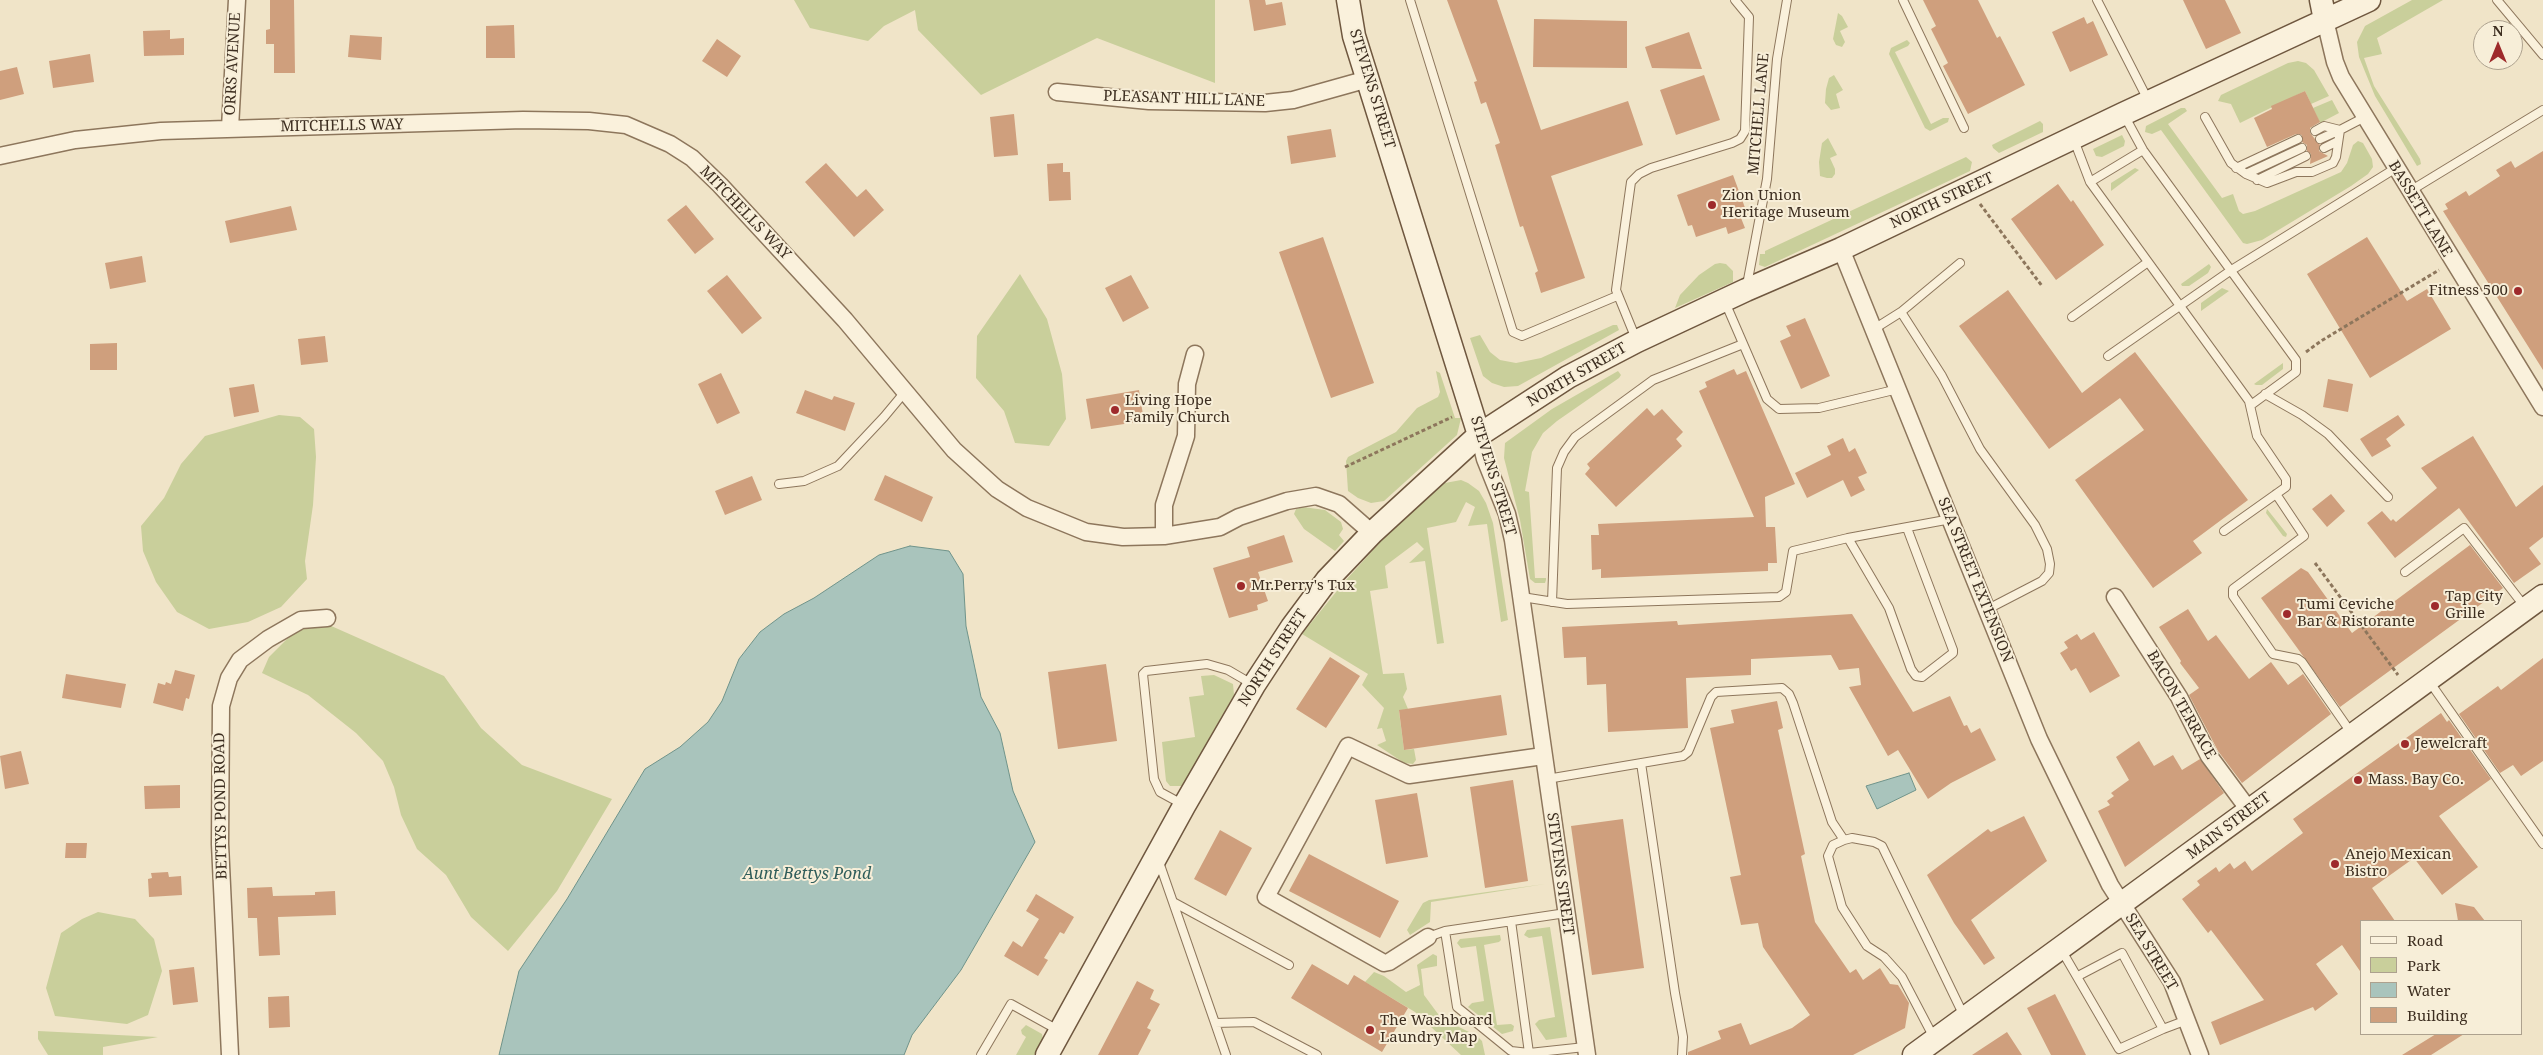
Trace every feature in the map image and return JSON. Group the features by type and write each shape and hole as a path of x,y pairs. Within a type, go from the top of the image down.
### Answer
{"street":[{"name":"ORRS AVENUE","path":"230,128 237,0"},
{"name":"STEVENS STREET","path":"1348,0 1352,28 1486,459 1507,514 1522,597 1586,1051"},
{"name":"NORTH STREET","path":"1048,1055 1184,806 1254,685 1292,626 1327,580 1372,533 1423,484 1479,435 1568,378 1637,341 1746,290 1841,249 2074,139 2149,102 2323,10 2369,0"},
{"name":"BASSETT LANE","path":"2323,10 2335,62 2365,117 2543,407"},
{"name":"PLEASANT HILL LANE","path":"1057,92 1149,100 1265,103 1293,100 1368,79"},
{"name":"MITCHELLS WAY","path":"0,156 100,136 230,128 414,125 523,120 611,122 639,129 670,144 692,158 720,185 845,320 904,393 970,465 997,489 1027,508 1086,532 1123,537 1164,536 1220,527 1240,517 1308,496 1332,500 1372,533"},
{"name":"SEA STREET EXTENSION","path":"1841,249 2039,739 2110,885 2123,905"},
{"path":"1164,536 1164,505 1186,436 1187,384 1195,354"},
{"name":"BACON TERRACE","path":"2115,597 2182,702 2209,756 2249,810"},
{"name":"MAIN STREET","path":"1914,1055 2123,905 2249,810 2534,603"},
{"name":"BETTYS POND ROAD","path":"230,1055 220,844 221,706 229,678 240,660 268,639 301,620 327,618"},
{"path":"1428,937 1389,962 1380,961 1266,897 1348,746 1409,775 1543,756"},
{"name":"SEA STREET","path":"2123,905 2172,982 2200,1055"}],"lane":[{"path":"1410,0 1513,332 1522,336 1617,296"},
{"path":"1637,341 1616,290 1632,182 1639,174 1651,168 1732,143 1740,139 1745,131 1749,17 1736,0"},
{"name":"MITCHELL LANE","path":"1746,290 1767,179 1777,59 1787,0"},
{"path":"1903,0 1964,128"},
{"path":"2097,0 2149,102"},
{"path":"2497,0 2543,55"},
{"path":"2410,191 2543,110"},
{"path":"2124,114 2143,150 2296,360 2296,372 2251,405"},
{"path":"2205,117 2236,168 2257,180 2271,183 2296,172 2312,172 2335,160 2340,130"},
{"path":"2320,139 2365,117"},
{"path":"2315,131 2324,126 2340,130"},
{"path":"2074,139 2084,161 2090,182 2251,405 2257,436 2286,479 2286,487 2224,531"},
{"path":"2236,168 2298,139"},
{"path":"2324,148 2338,141"},
{"path":"2246,174 2302,148"},
{"path":"2090,182 2143,150"},
{"path":"2257,180 2306,156"},
{"path":"2108,356 2230,271 2396,168"},
{"path":"2072,317 2148,262"},
{"path":"1874,329 1901,312 1960,263"},
{"path":"1724,300 1766,399 1779,409 1819,408 1898,389"},
{"path":"1901,312 1942,376 1980,449 2035,525 2047,549 2050,564 2049,574 2042,581 1986,610"},
{"path":"1552,602 1557,468 1564,452 1574,437 1653,380 1743,344"},
{"path":"778,484 804,481 838,466 904,393"},
{"path":"2265,394 2302,415 2328,434 2388,496"},
{"path":"2276,494 2304,536 2234,589 2233,596 2274,654 2298,659 2302,662 2353,736"},
{"path":"1522,597 1566,604 1779,597 1786,592 1793,551 1848,538 1951,519"},
{"path":"1848,538 1889,608 1911,669 1916,676 1922,677 1953,653 1953,650 1907,528"},
{"path":"2405,572 2464,528 2534,603"},
{"path":"1184,806 1160,792 1156,786 1143,674 1146,671 1214,665 1228,670 1254,685"},
{"path":"2429,681 2543,844"},
{"path":"1547,779 1683,756 1688,752 1711,697 1716,692 1782,688 1789,694 1793,704 1832,822 1844,840"},
{"path":"1641,764 1668,950 1684,1037 1682,1053"},
{"path":"1936,1040 1902,977 1884,957 1867,946 1842,907 1828,856 1833,845 1852,838 1867,840 1882,846 1965,1018"},
{"path":"1157,857 1226,1055"},
{"path":"1172,902 1289,965"},
{"path":"1428,937 1445,931 1566,913"},
{"path":"1511,921 1529,1053"},
{"path":"1445,931 1457,1007 1511,1051 1529,1053 1586,1051"},
{"path":"2061,949 2119,1049 2187,1020"},
{"path":"2078,976 2122,952 2163,1029"},
{"path":"982,1055 1011,1004 1060,1032"},
{"path":"1215,1023 1254,1022 1317,1055"}],"path":[{"path":"1977,199 2042,286"},
{"path":"2296,360 2321,341 2453,261"},
{"path":"1345,467 1457,414"},
{"path":"2315,563 2398,675"}],"green space":[{"path":"794,0 1215,0 1215,83 1097,38 981,95 918,30 915,10 884,26 868,41 810,28"},
{"path":"2412,0 2443,0 2377,38 2382,54 2364,58 2374,86 2420,159 2421,164 2417,166 2375,96 2359,57 2357,42 2365,26"},
{"path":"1838,13 1842,16 1848,27 1840,31 1845,42 1842,47 1836,45 1833,39"},
{"path":"1907,40 1910,43 1908,46 1895,52 1931,124 1943,118 1949,118 1948,122 1930,131 1925,128 1889,54 1891,48"},
{"path":"2298,61 2306,63 2314,70 2329,96 2311,104 2305,91 2240,123 2231,104 2218,101 2221,95 2288,63"},
{"path":"1834,75 1843,90 1836,94 1840,108 1831,110 1825,103 1826,89 1829,78"},
{"path":"2332,100 2339,113 2320,123 2313,108"},
{"path":"2181,108 2185,108 2187,111 2168,124 2222,198 2233,194 2239,211 2243,214 2255,211 2341,172 2347,163 2353,145 2358,141 2363,143 2372,159 2373,167 2368,174 2351,186 2262,240 2247,244 2243,243 2161,130 2152,134 2145,132 2146,126"},
{"path":"2040,121 2043,124 2043,132 1999,153 1993,148 1992,145"},
{"path":"2122,135 2125,141 2124,146 2102,157 2096,156 2093,149"},
{"path":"1828,138 1837,155 1830,158 1835,169 1835,174 1832,178 1820,176 1819,162 1822,143"},
{"path":"1966,157 1972,162 1970,171 1765,267 1759,265 1760,254 1765,254 1765,251"},
{"path":"2135,168 2139,170 2111,191 2111,183"},
{"path":"1715,264 1726,264 1733,271 1733,282 1675,308 1680,295 1699,275"},
{"path":"2209,264 2211,267 2208,273 2189,286 2182,286 2181,284"},
{"path":"1020,274 1047,319 1062,374 1066,419 1049,446 1015,443 1004,411 976,378 977,336"},
{"path":"2222,288 2229,291 2201,311 2201,303"},
{"path":"1613,325 1617,325 1619,330 1518,386 1504,387 1492,383 1483,376 1470,338 1480,335 1490,352 1500,360 1516,363 1541,358"},
{"path":"2283,363 2283,369 2262,385 2254,384"},
{"path":"1436,371 1440,373 1455,418 1461,418 1457,435 1384,501 1371,503 1358,498 1348,491 1346,461 1348,457 1396,432 1417,408 1438,397 1440,392"},
{"path":"1618,371 1621,375 1619,378 1557,421 1543,433 1532,452 1525,491 1529,492 1535,578 1546,578 1545,583 1535,583 1530,579 1520,520 1504,458 1505,443 1552,409"},
{"path":"279,415 300,417 314,429 316,457 313,505 305,561 307,579 281,607 248,622 209,629 177,612 156,582 143,551 141,526 164,498 181,464 205,436"},
{"path":"1461,480 1479,491 1486,503 1493,523 1508,620 1501,622 1487,524 1468,526 1475,507 1466,502 1456,522 1427,528 1444,643 1437,644 1425,561 1409,563 1424,549 1417,542 1385,566 1388,588 1370,591 1383,674 1404,673 1407,689 1403,697 1408,709 1399,711 1404,750 1414,749 1416,760 1413,764 1404,763 1377,745 1386,741 1382,728 1377,729 1384,708 1362,685 1368,674 1302,634 1345,581 1384,538 1436,489 1445,483"},
{"path":"1303,507 1325,510 1341,522 1343,529 1339,535 1344,541 1335,551 1304,529 1294,514 1296,509"},
{"path":"2267,509 2287,534 2286,537 2283,536 2266,513"},
{"path":"320,621 444,676 481,728 522,765 612,799 557,891 508,951 471,917 446,875 417,849 401,815 394,787 383,761 356,733 308,695 262,673 269,657 294,632"},
{"path":"1214,675 1233,684 1234,695 1182,786 1170,786 1166,781 1162,742 1195,737 1189,697 1204,695 1201,676"},
{"path":"1545,884 1431,902 1430,922 1410,935 1407,930 1423,903 1429,900"},
{"path":"98,912 135,919 154,939 162,971 148,1015 127,1024 55,1016 46,988 61,933 82,919"},
{"path":"1550,927 1567,1037 1546,1040 1535,1024 1539,1020 1555,1017 1542,936 1529,938 1524,935 1527,930"},
{"path":"1500,935 1501,940 1499,942 1484,945 1497,1025 1511,1024 1514,1026 1513,1031 1502,1034 1468,1007 1472,1003 1484,1001 1476,946 1461,948 1457,943 1460,939"},
{"path":"1433,954 1437,956 1437,966 1421,969 1424,995 1441,1018 1477,1036 1482,1041 1485,1055 1461,1055 1415,1012 1365,982 1374,972 1384,976 1406,992 1420,985 1417,965"},
{"path":"1026,1025 1042,1034 1043,1040 1034,1055 1016,1055 1026,1037 1022,1034 1021,1030"},
{"path":"38,1031 158,1037 103,1047 103,1055 48,1055 38,1039"}],"water":[{"name":"Aunt Bettys Pond","path":"910,546 949,551 963,574 966,626 981,697 1000,733 1013,791 1035,842 961,970 912,1035 904,1055 499,1055 519,971 567,899 645,769 680,747 708,722 722,701 739,659 760,632 784,614 814,598 879,555"},
{"path":"1909,773 1916,790 1877,809 1866,786"}],"building":[{"path":"270,0 294,0 295,73 274,73 274,44 266,44 266,30 270,29"},
{"path":"1249,0 1265,0 1266,5 1282,2 1286,25 1254,31"},
{"path":"1447,0 1497,0 1541,130 1628,101 1643,145 1551,176 1585,278 1541,293 1535,273 1538,271 1523,226 1520,227 1495,145 1500,143 1486,102 1481,104 1474,82 1477,81"},
{"path":"1923,0 1978,0 1997,38 2000,36 2025,85 1968,114 1943,66 1948,63 1931,29 1936,26"},
{"path":"2183,0 2225,0 2241,33 2206,49"},
{"path":"2084,17 2087,24 2093,21 2108,55 2070,72 2052,32"},
{"path":"1534,19 1627,21 1627,68 1533,67"},
{"path":"514,25 515,58 486,58 486,26"},
{"path":"170,30 170,39 184,38 184,55 144,56 143,31"},
{"path":"1689,32 1702,69 1652,68 1645,47"},
{"path":"350,35 382,37 381,60 348,57"},
{"path":"717,39 741,56 727,77 702,61"},
{"path":"90,54 94,82 53,88 49,61"},
{"path":"17,67 24,94 0,100 0,71"},
{"path":"1704,75 1720,120 1676,135 1660,90"},
{"path":"2305,91 2320,122 2310,128 2310,133 2320,145 2319,151 2328,156 2310,164 2311,154 2307,151 2307,145 2302,142 2302,135 2296,134 2267,147 2254,118 2272,109 2271,106"},
{"path":"1014,114 1018,155 994,157 990,117"},
{"path":"1331,129 1336,157 1291,164 1287,136"},
{"name":"Fitness 500","path":"2543,151 2543,370 2443,211 2448,209 2445,204 2466,191 2469,196 2500,176 2496,170 2511,161 2515,168"},
{"path":"826,163 857,197 866,189 884,210 854,237 805,182"},
{"path":"1063,163 1063,172 1070,172 1071,200 1049,201 1047,164"},
{"name":"Zion Union Heritage Museum","path":"1733,175 1748,216 1741,218 1745,228 1728,234 1726,227 1696,237 1692,225 1688,226 1677,195"},
{"path":"2058,184 2071,202 2073,200 2104,245 2056,280 2011,219"},
{"path":"686,205 714,239 695,254 667,220"},
{"path":"291,206 297,230 230,243 225,221"},
{"path":"1323,237 1374,383 1331,398 1279,252"},
{"path":"2367,237 2407,301 2427,289 2451,329 2370,378 2307,274"},
{"path":"142,256 146,282 110,289 105,263"},
{"path":"727,275 762,318 742,334 707,291"},
{"path":"1131,275 1149,308 1123,322 1105,288"},
{"path":"2008,290 2082,393 2135,352 2248,500 2193,541 2202,553 2153,588 2075,480 2144,430 2120,398 2049,449 1959,326"},
{"path":"1805,318 1830,376 1801,389 1780,341 1791,336 1786,326"},
{"path":"325,336 328,362 301,365 298,339"},
{"path":"117,343 117,370 90,370 90,344"},
{"path":"1734,369 1737,375 1746,371 1795,484 1765,497 1766,527 1775,527 1777,563 1768,563 1768,571 1601,578 1601,569 1592,570 1591,535 1599,535 1598,524 1754,517 1699,391 1707,387 1705,382"},
{"path":"721,373 740,413 717,424 698,384"},
{"path":"2328,379 2353,384 2348,412 2323,407"},
{"path":"254,384 259,412 234,417 229,388"},
{"path":"805,390 832,400 834,396 855,403 845,431 796,413"},
{"name":"Living Hope Family Church","path":"1139,390 1144,421 1091,429 1086,399"},
{"path":"1647,408 1654,416 1662,409 1683,432 1676,439 1682,446 1616,507 1585,474 1590,468 1587,464"},
{"path":"2398,415 2405,425 2386,439 2391,446 2372,457 2360,439"},
{"path":"2473,436 2516,507 2543,485 2543,537 2529,548 2541,564 2514,583 2459,508 2395,558 2367,523 2382,511 2391,521 2393,519 2396,522 2437,488 2421,468"},
{"path":"1843,438 1849,452 1855,448 1867,473 1858,477 1865,490 1851,497 1843,480 1807,498 1795,473 1831,455 1827,446"},
{"path":"885,475 933,497 922,522 874,500"},
{"path":"752,476 762,500 725,515 715,491"},
{"path":"2331,494 2345,511 2327,527 2312,509"},
{"name":"Mr.Perry's Tux","path":"1284,535 1293,562 1258,572 1268,601 1257,605 1258,610 1229,618 1213,568 1250,557 1247,547"},
{"path":"2470,545 2503,588 2340,707 2261,598 2301,568 2308,572 2352,633"},
{"path":"2188,609 2208,641 2216,635 2249,679 2271,662 2288,685 2303,674 2331,714 2242,783 2218,751 2189,695 2199,688 2180,663 2181,661 2159,627"},
{"path":"1852,614 1913,712 1950,696 1964,726 1967,725 1971,733 1980,728 1996,760 1951,783 1928,799 1898,750 1888,756 1849,687 1861,685 1859,668 1839,670 1831,655 1751,659 1751,675 1686,678 1688,728 1608,732 1606,684 1587,685 1586,657 1564,658 1562,627 1677,621 1678,625"},
{"path":"2094,632 2120,676 2090,693 2076,668 2071,671 2060,653 2068,648 2064,642 2077,634 2081,640"},
{"path":"1330,657 1360,676 1326,728 1296,709"},
{"path":"2543,658 2543,761 2521,776 2513,765 2500,773 2459,714 2498,686 2501,690"},
{"path":"1106,664 1117,741 1058,749 1048,672"},
{"path":"175,670 195,675 189,699 186,698 183,711 153,703 158,683 165,685 166,682 171,684"},
{"path":"66,674 126,684 121,708 62,698"},
{"path":"1501,695 1507,735 1404,750 1399,710"},
{"path":"1777,701 1783,728 1778,730 1805,854 1801,856 1815,922 1850,973 1856,969 1863,980 1880,968 1890,984 1898,985 1909,1003 1905,1028 1853,1055 1688,1055 1688,1052 1721,1039 1718,1031 1741,1023 1750,1045 1792,1028 1810,1015 1763,947 1758,923 1741,925 1730,877 1741,875 1710,728 1734,723 1731,710"},
{"path":"2441,713 2447,722 2449,720 2491,779 2439,816 2478,867 2442,895 2414,858 2372,888 2394,920 2360,920 2360,971 2342,945 2316,964 2338,994 2315,1011 2313,1007 2220,1045 2211,1022 2264,1000 2211,930 2208,933 2182,899 2200,885 2197,881 2216,867 2219,872 2230,863 2234,869 2245,861 2252,871 2303,833 2293,819"},
{"path":"2139,741 2154,766 2173,755 2182,770 2200,759 2224,793 2125,867 2098,811 2110,805 2107,801 2114,796 2111,793 2129,780 2116,757"},
{"path":"21,751 29,784 5,789 0,756"},
{"path":"1513,780 1528,881 1485,888 1470,787"},
{"path":"180,785 180,808 145,809 144,786"},
{"path":"1417,793 1428,857 1386,864 1375,800"},
{"path":"2024,816 2047,861 1971,920 1995,958 1984,965 1954,923 1927,875 1988,829 1991,832"},
{"path":"1623,819 1644,968 1592,975 1571,826"},
{"path":"1220,830 1252,848 1226,896 1194,879"},
{"path":"66,843 87,843 86,858 65,858"},
{"path":"1309,854 1399,901 1380,938 1289,891"},
{"path":"168,872 169,877 181,876 182,895 149,897 148,879 152,878 151,873"},
{"path":"272,887 273,896 315,895 315,892 335,891 336,915 278,917 280,955 259,956 257,918 248,918 247,888"},
{"path":"1036,894 1074,917 1064,934 1060,932 1044,958 1048,960 1038,976 1004,956 1013,941 1022,947 1039,919 1026,911"},
{"path":"2455,903 2474,907 2484,920 2458,920"},
{"name":"The Washboard Laundry Map","path":"1312,964 1348,985 1354,975 1408,1008 1382,1052 1291,998"},
{"path":"194,967 198,1002 173,1005 169,970"},
{"path":"1137,981 1154,990 1150,999 1160,1004 1147,1028 1151,1030 1138,1055 1098,1055"},
{"path":"2055,994 2086,1055 2051,1055 2027,1008"},
{"path":"289,996 290,1027 269,1028 268,997"},
{"path":"2007,1032 2022,1055 1972,1055"},
{"path":"2434,1035 2462,1035 2431,1055 2402,1055"}],"place":[{"name":"Zion Union Heritage Museum","path":"1712,205"},
{"name":"Fitness 500","path":"2518,291"},
{"name":"Living Hope Family Church","path":"1115,410"},
{"name":"Mr.Perry's Tux","path":"1241,586"},
{"name":"Tap City Grille","path":"2435,606"},
{"name":"Tumi Ceviche Bar & Ristorante","path":"2287,614"},
{"name":"Jewelcraft","path":"2405,744"},
{"name":"Mass. Bay Co.","path":"2358,780"},
{"name":"Anejo Mexican Bistro","path":"2335,864"},
{"name":"The Washboard Laundry Map","path":"1370,1030"}]}
